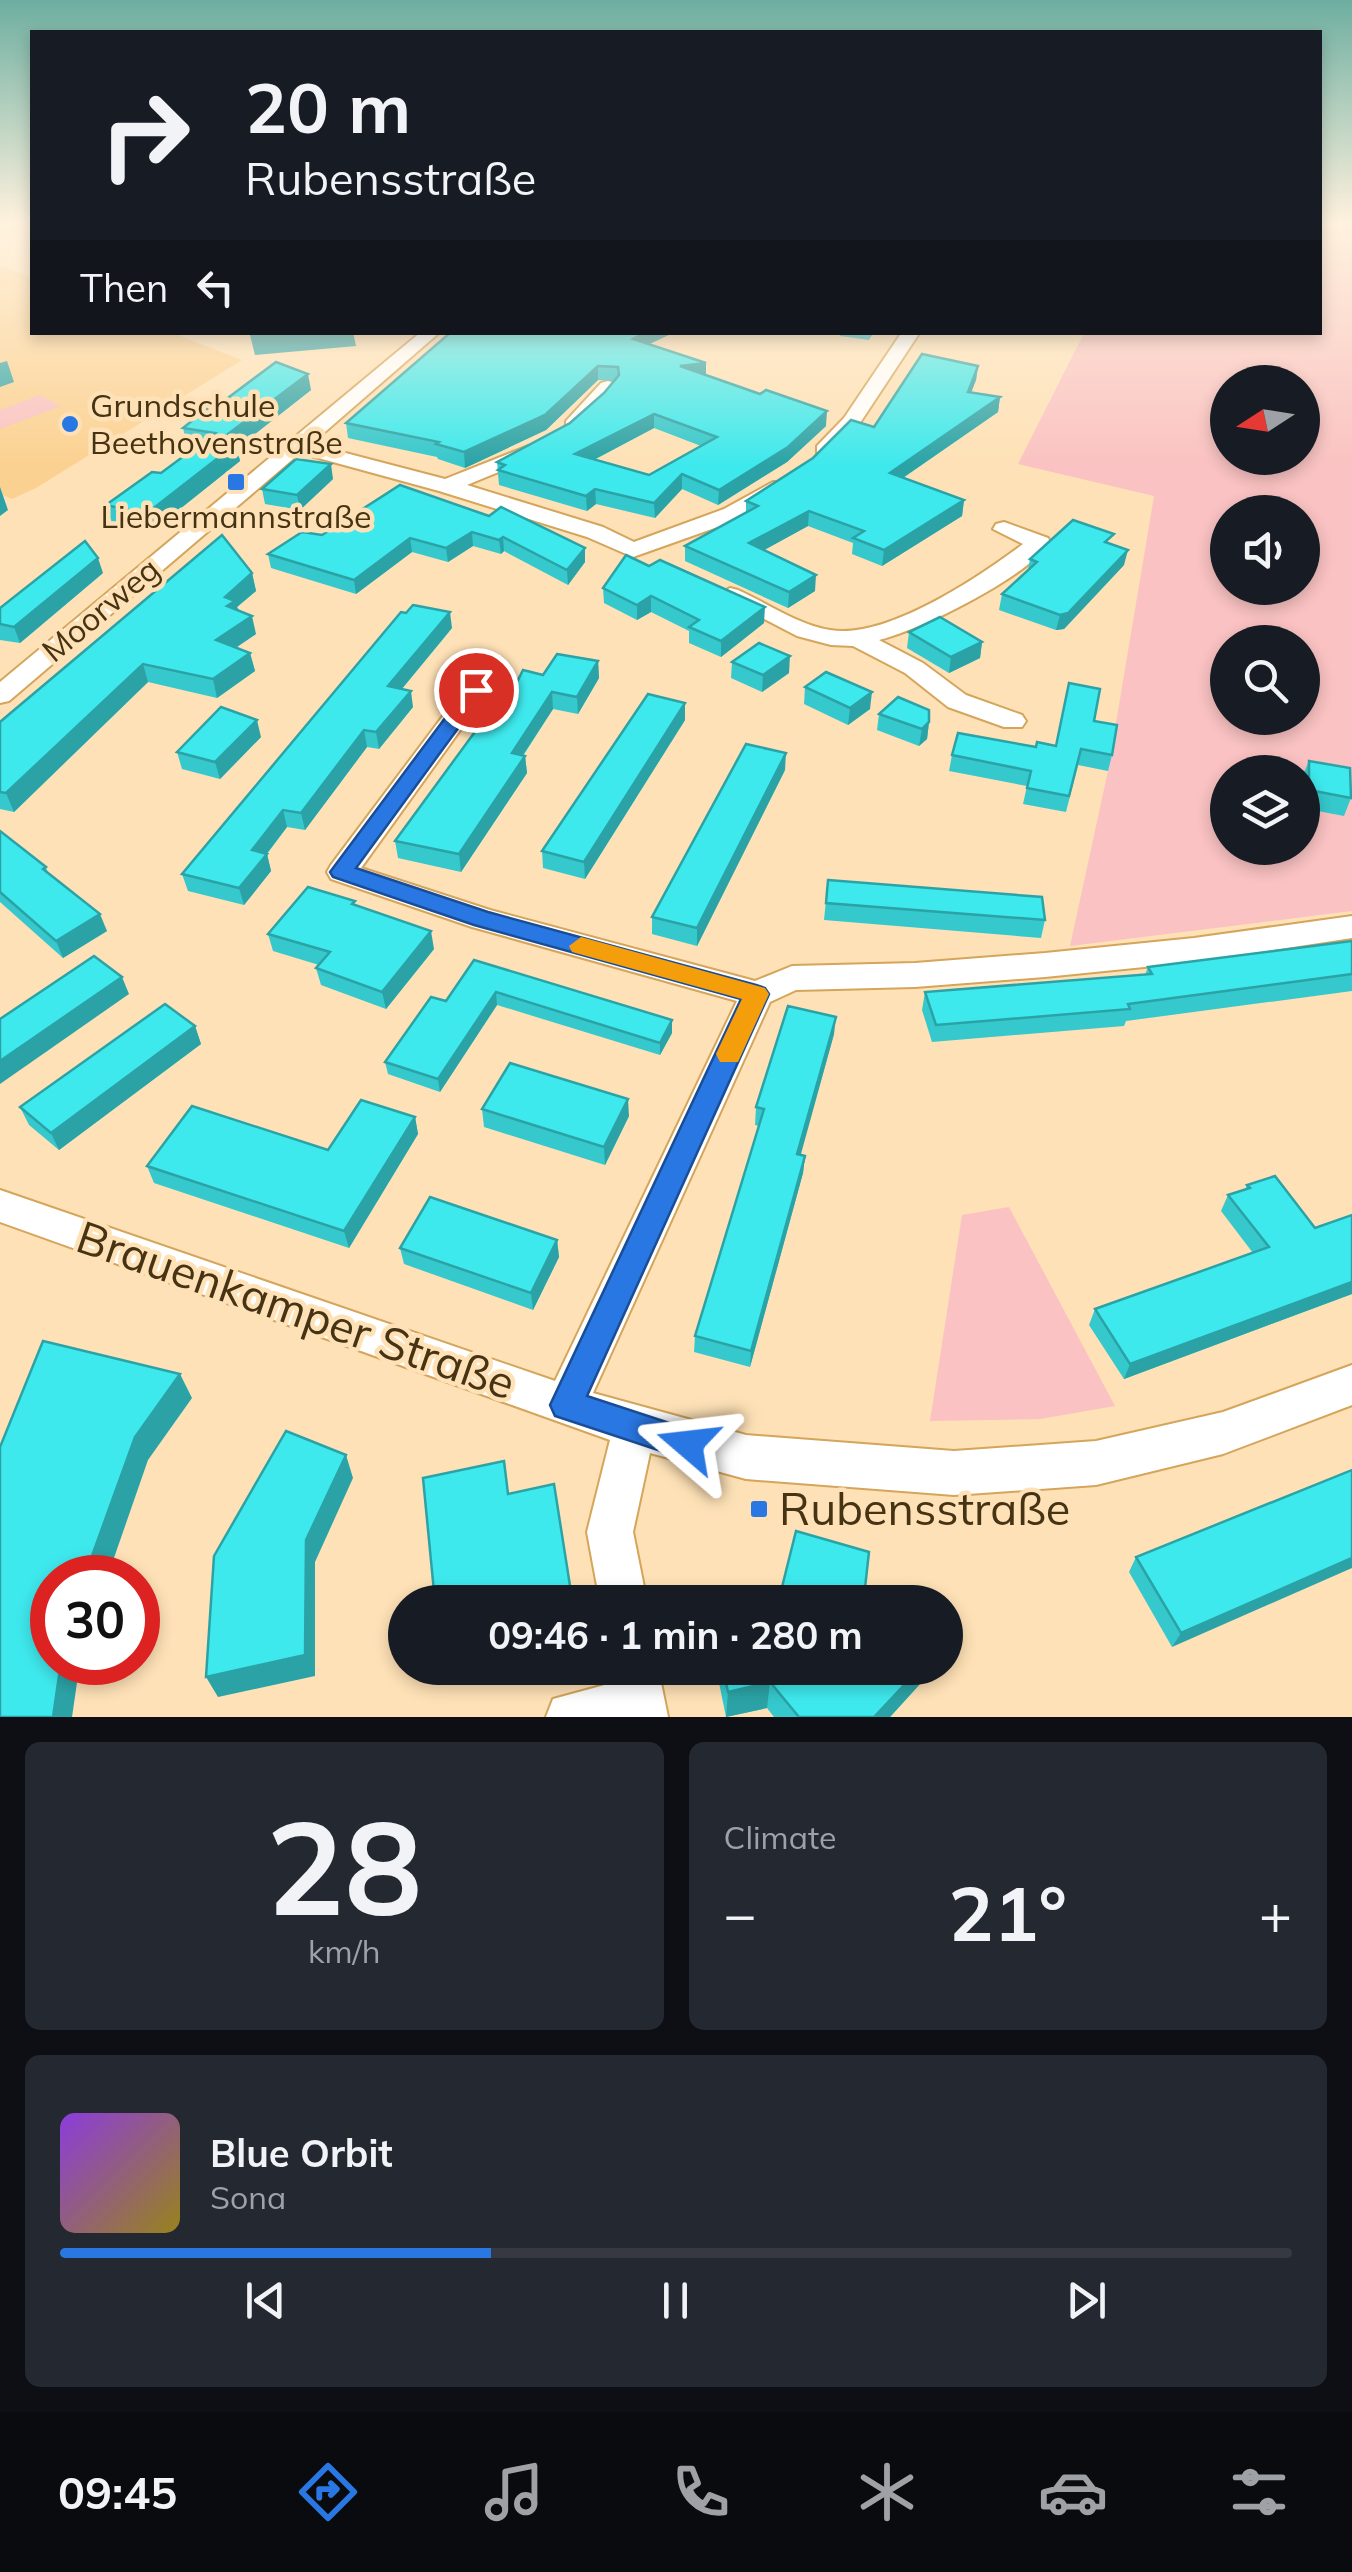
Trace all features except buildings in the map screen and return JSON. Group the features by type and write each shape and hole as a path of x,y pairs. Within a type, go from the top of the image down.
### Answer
{"street":[{"name":"Moorweg","path":"0,695 428,335"},
{"path":"633,550 732,514 804,471 850,422 909,335"},
{"path":"447,486 552,441 590,410 608,387"},
{"path":"296,446 447,486 595,532 663,564"},
{"path":"711,587 808,630 832,638 859,639 910,620 1002,573 1040,543 1004,529"},
{"path":"859,639 914,668 957,700 1013,720"},
{"path":"476,690 342,872 483,919 756,994 792,978 915,975 1045,965 1194,950 1352,927"},
{"path":"566,1405 756,994"},
{"name":"Brauenkamper Straße","path":"0,1206 634,1428 746,1458 954,1474 1096,1463 1223,1433 1352,1385"},
{"path":"620,1585 610,1532 634,1428"},
{"path":"571,1717 639,1696"}],"shaded area":[{"name":"Grundschule Beethovenstraße","path":"0,305 30,305 30,335 177,335 242,360 36,488 12,499 0,494"},
{"path":"1322,305 1352,305 1352,911 1070,946 1108,771 1154,496 1018,464 1083,335 1322,335"},
{"path":"39,395 61,406 0,429 0,410"},
{"path":"1009,1207 1115,1406 1040,1419 930,1421 962,1215"}],"slow traffic":[{"path":"581,946 756,994 729,1054"}],"place":[{"name":"Grundschule Beethovenstraße","path":"70,424"},
{"name":"Liebermannstraße","path":"236,482"},
{"name":"Rubensstraße","path":"759,1509"}],"route":[{"path":"476,690 342,872 483,919 756,994 566,1405 688,1444"}]}
